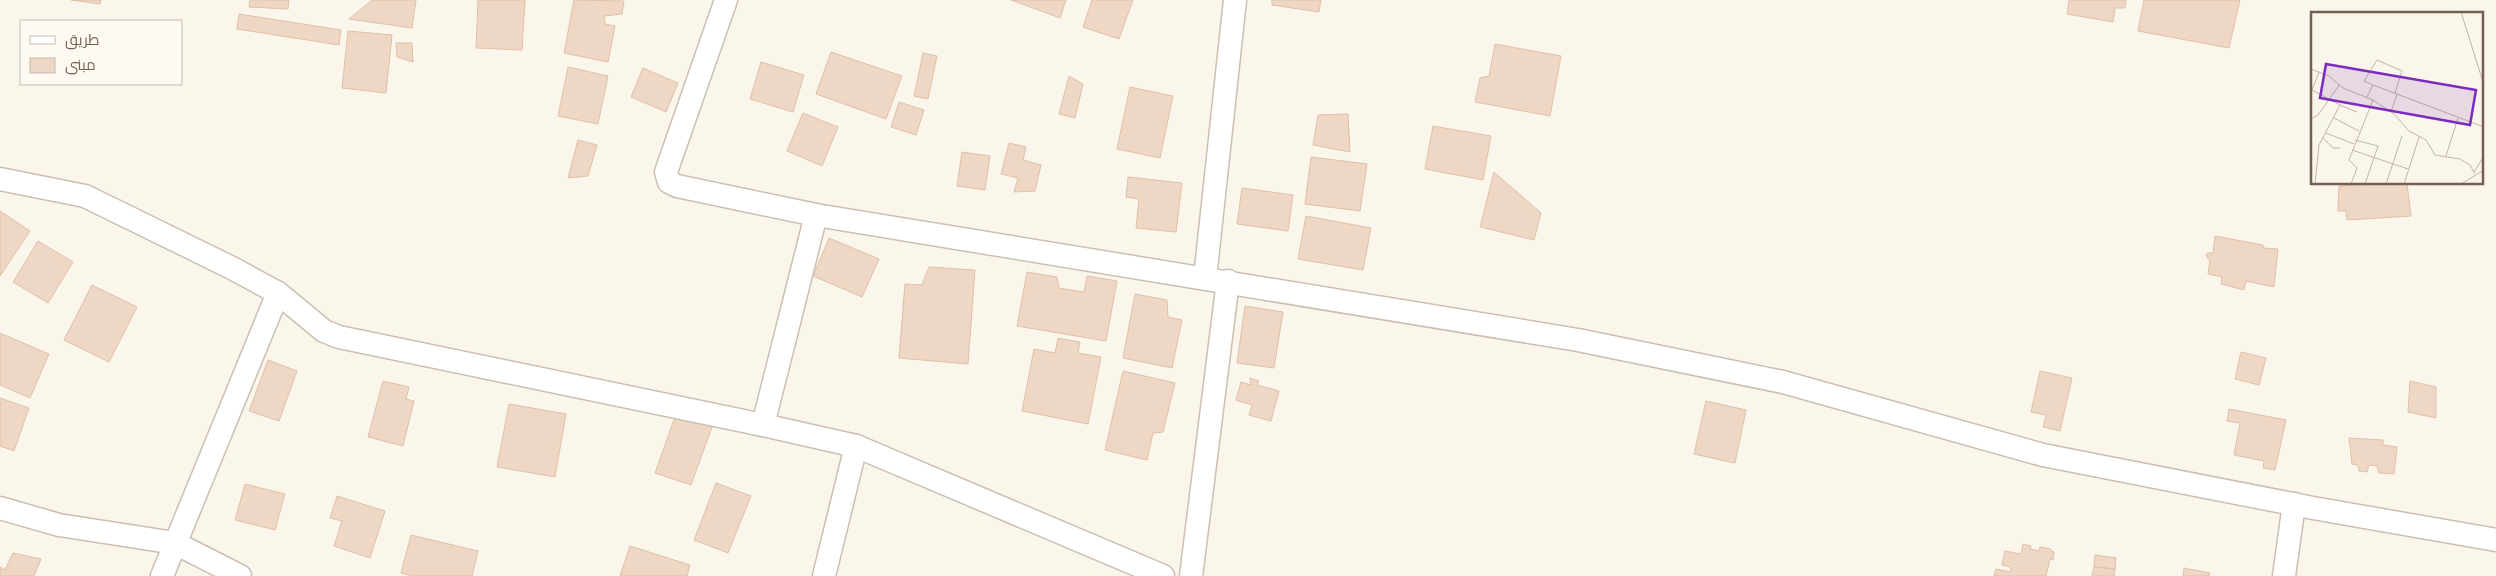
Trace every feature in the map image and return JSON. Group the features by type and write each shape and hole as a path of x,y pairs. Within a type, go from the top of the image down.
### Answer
{"street":[{"path":"726,0 666,172 669,182 677,186 816,215 1228,281 1578,340 1783,382 2043,455 2294,504 2496,540"},
{"path":"1205,278 1235,0"},
{"path":"0,179 85,196 232,268 278,293 324,331 339,337 763,424 856,446 1163,576"},
{"path":"763,424 816,215"},
{"path":"1190,576 1228,281"},
{"path":"162,576 278,293"},
{"path":"824,576 856,446"},
{"path":"2284,576 2294,504"},
{"path":"0,508 59,525 175,544 240,576"}],"building":[{"path":"71,0 101,0 100,4"},
{"path":"250,0 289,0 288,9 249,7"},
{"path":"372,0 416,0 412,28 349,19"},
{"path":"478,0 525,0 522,50 476,48"},
{"path":"574,0 624,1 622,14 604,16 605,24 615,26 608,62 564,53"},
{"path":"1011,0 1066,0 1060,18"},
{"path":"1092,0 1133,0 1119,39 1083,27"},
{"path":"1272,0 1321,0 1319,12 1272,5"},
{"path":"2069,0 2126,0 2125,8 2115,8 2113,22 2067,14"},
{"path":"2144,0 2240,0 2229,48 2138,31"},
{"path":"239,14 341,30 339,45 237,29"},
{"path":"348,31 392,35 386,93 342,88"},
{"path":"396,43 412,43 413,62 397,57"},
{"path":"1495,44 1561,56 1550,116 1475,102 1480,78 1489,76"},
{"path":"831,52 902,76 886,119 816,94"},
{"path":"923,53 937,56 928,99 914,96"},
{"path":"761,62 804,75 793,112 750,99"},
{"path":"568,67 608,76 598,124 558,116"},
{"path":"643,68 678,83 666,112 631,97"},
{"path":"1069,76 1083,84 1075,118 1059,114"},
{"path":"1130,87 1173,96 1160,158 1117,149"},
{"path":"899,102 924,110 916,135 891,127"},
{"path":"803,113 838,127 822,166 787,151"},
{"path":"1348,114 1350,152 1313,145 1318,115"},
{"path":"1433,126 1491,136 1483,180 1425,169"},
{"path":"578,140 597,145 588,176 568,178"},
{"path":"1009,143 1026,147 1023,160 1041,165 1035,191 1014,192 1018,178 1001,174"},
{"path":"962,152 990,156 985,190 957,186"},
{"path":"1311,157 1367,164 1360,211 1305,204"},
{"path":"1494,172 1541,213 1534,240 1480,227"},
{"path":"1128,177 1182,183 1176,232 1136,228 1139,199 1126,197"},
{"path":"2407,185 2411,216 2347,220 2346,211 2338,211 2339,186"},
{"path":"1242,188 1293,195 1288,231 1237,224"},
{"path":"0,211 30,231 0,276"},
{"path":"1306,216 1371,228 1363,270 1298,259"},
{"path":"2215,236 2263,245 2263,248 2278,249 2274,287 2246,281 2244,290 2221,284 2222,277 2208,274 2210,261 2206,256 2207,253 2213,253"},
{"path":"829,238 879,259 862,297 813,276"},
{"path":"38,241 73,262 48,303 13,282"},
{"path":"929,267 975,270 968,364 899,358 905,284 922,285"},
{"path":"1027,272 1057,277 1059,288 1084,292 1087,276 1117,281 1106,341 1017,326"},
{"path":"92,285 137,307 109,362 64,340"},
{"path":"1135,294 1167,300 1168,317 1182,320 1172,368 1123,358"},
{"path":"1245,306 1283,312 1274,368 1237,363"},
{"path":"0,333 49,354 30,398 0,385"},
{"path":"1058,338 1080,342 1078,353 1101,357 1088,424 1022,411 1034,349 1055,353"},
{"path":"2241,352 2266,358 2259,385 2235,379"},
{"path":"268,360 297,371 279,421 249,411"},
{"path":"1123,371 1175,383 1163,432 1153,433 1147,460 1105,450"},
{"path":"2040,371 2072,378 2060,431 2043,427 2046,415 2031,412"},
{"path":"1250,378 1259,381 1257,385 1279,391 1271,421 1249,415 1252,405 1236,400 1241,382 1251,385"},
{"path":"383,381 409,387 406,399 414,401 403,446 368,437"},
{"path":"2410,381 2436,387 2436,418 2408,412"},
{"path":"0,398 29,408 14,451 0,446"},
{"path":"1706,401 1746,410 1735,463 1694,454"},
{"path":"509,404 566,414 555,477 497,467"},
{"path":"2229,409 2286,420 2275,470 2263,468 2264,461 2234,455 2240,423 2227,421"},
{"path":"676,414 712,427 691,485 655,473"},
{"path":"2349,438 2383,440 2383,445 2397,447 2394,474 2379,473 2377,466 2369,465 2367,472 2359,471 2358,465 2352,464"},
{"path":"716,483 751,496 728,553 694,540"},
{"path":"245,484 285,494 275,530 235,520"},
{"path":"337,496 385,511 370,558 334,546 342,521 330,518"},
{"path":"411,535 478,551 472,576 412,576 401,573"},
{"path":"2023,544 2031,546 2030,549 2039,551 2040,547 2051,549 2054,552 2053,560 2050,559 2046,576 1994,576 1996,569 2010,572 2011,567 2002,565 2005,551 2021,554"},
{"path":"630,546 690,565 687,576 620,576"},
{"path":"13,553 41,559 34,576 0,576 0,567 5,570"},
{"path":"2095,555 2116,558 2115,569 2094,567"},
{"path":"2094,567 2115,569 2114,576 2092,576"},
{"path":"2184,568 2210,573 2209,576 2183,576"}]}
